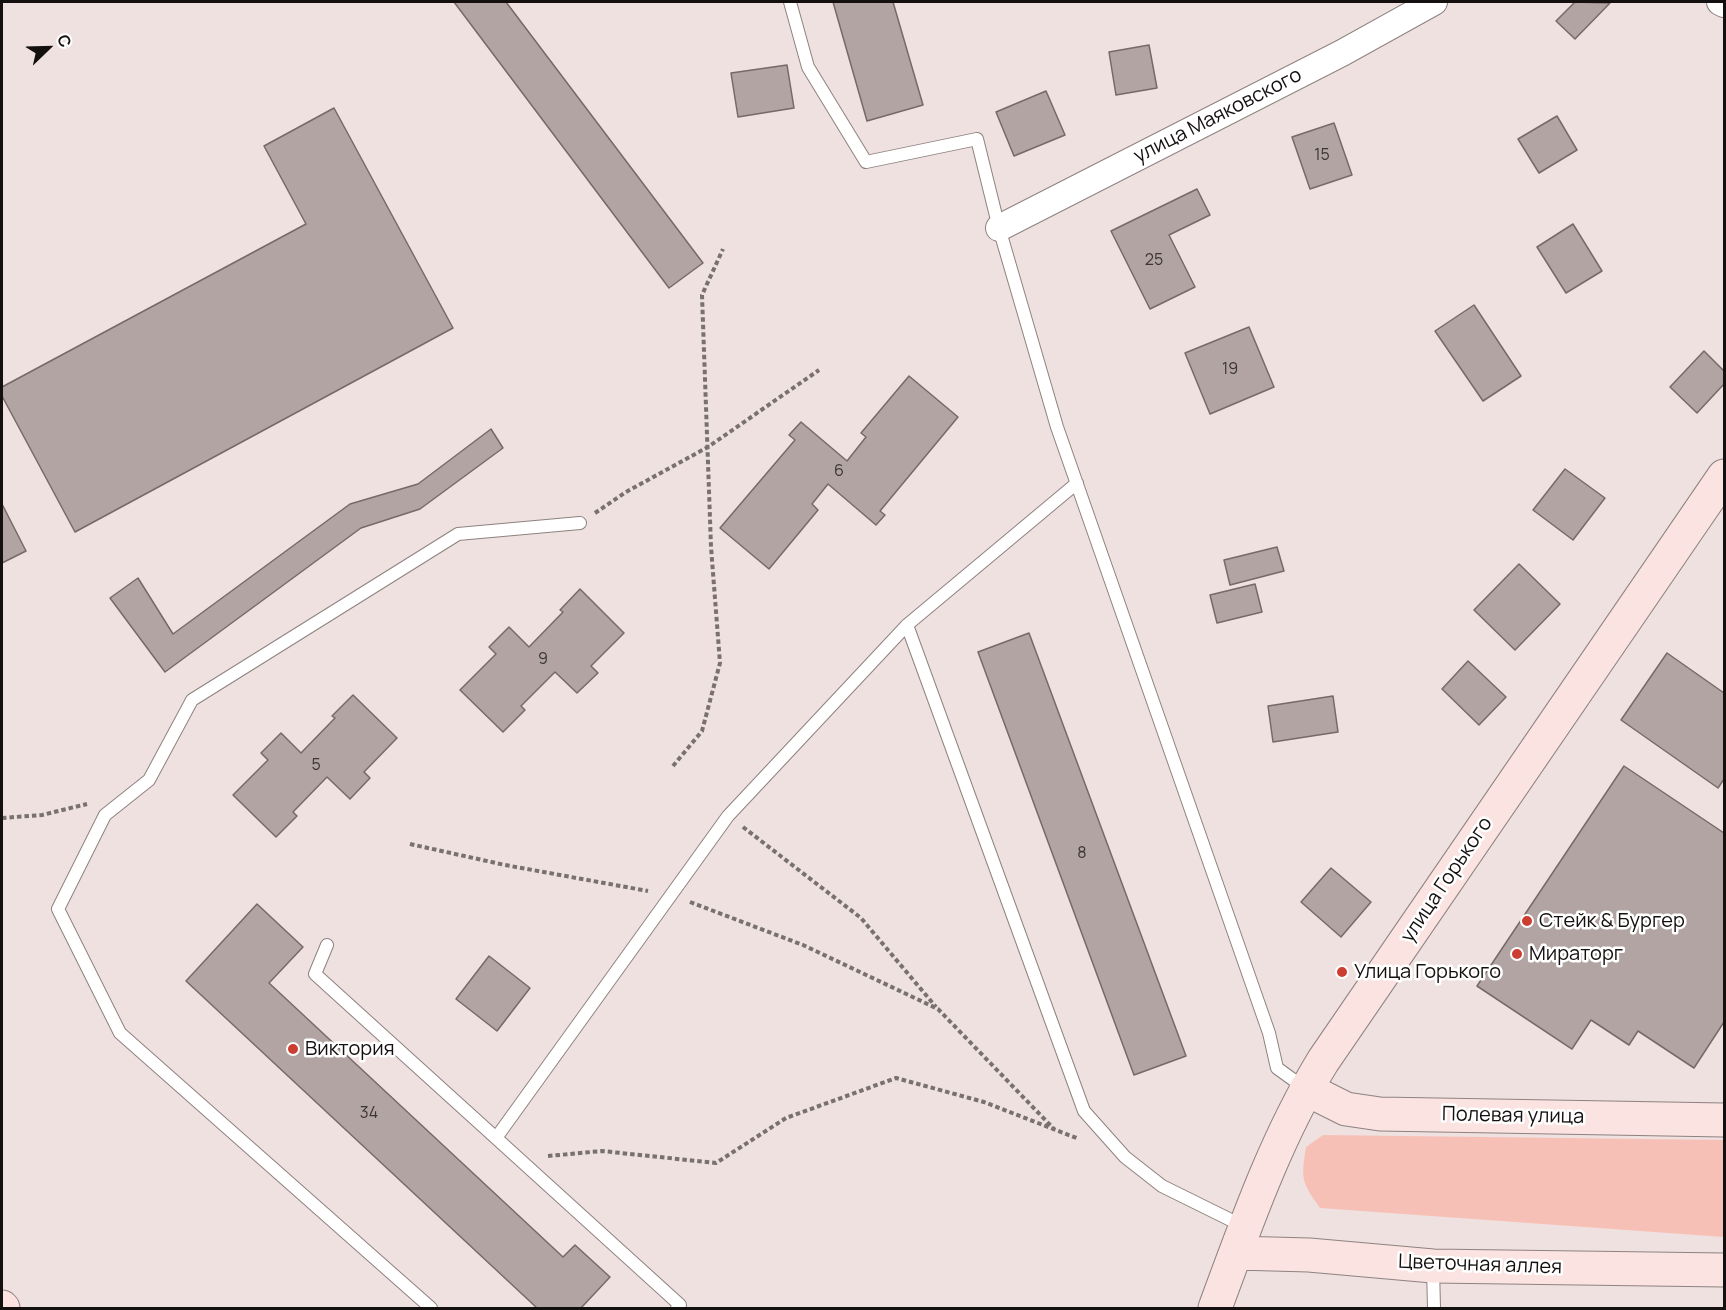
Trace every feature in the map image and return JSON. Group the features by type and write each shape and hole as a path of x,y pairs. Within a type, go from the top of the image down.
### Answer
{"main road":[{"name":"улица Горького","path":"1215,1308 1267,1173 1306,1089 1323,1061 1725,476"},
{"name":"Полевая улица","path":"1306,1089 1346,1109 1380,1114 1725,1120"},
{"name":"Цветочная аллея","path":"1241,1240 1309,1255 1433,1266 1725,1270"}],"street":[{"name":"улица Маяковского","path":"999,228 1342,53 1434,2"},
{"path":"1720,2 1725,4"}],"lane":[{"path":"790,2 808,67 866,162 977,139 999,228 1057,427 1269,1034 1277,1068 1306,1089"},
{"path":"496,1138 728,816 907,625 1077,483"},
{"path":"431,1308 120,1033 58,909 105,815 149,780 192,700 458,534 580,523"},
{"path":"907,625 1084,1111 1125,1157 1162,1186 1241,1240"},
{"path":"327,945 315,974 680,1305 677,1308"},
{"path":"1433,1266 1434,1308"}],"path":[{"path":"673,766 702,732 720,663 711,548 702,295 723,249"},
{"path":"580,523 626,492 708,447 819,370"},
{"path":"2,818 42,816 96,800"},
{"path":"728,816 861,918 938,1009 1053,1129"},
{"path":"410,844 505,865 671,895 803,945 938,1009"},
{"path":"520,1159 602,1151 716,1162 786,1118 896,1078 984,1102 1125,1157"}],"shaded area":[{"path":"1323,1135 1724,1140 1724,1237 1320,1208 1306,1185 1303,1166 1306,1147"}],"building":[{"path":"454,2 506,2 703,263 669,288"},
{"path":"833,2 893,2 923,105 867,121"},
{"path":"1575,2 1610,3 1575,39 1556,21"},
{"path":"1149,45 1157,88 1116,95 1109,52"},
{"path":"787,65 794,108 738,117 731,73"},
{"path":"1046,91 1065,135 1014,156 996,112"},
{"path":"334,108 453,328 75,532 2,396 2,387 306,224 264,146"},
{"path":"1557,116 1577,150 1539,173 1518,139"},
{"path":"1334,123 1352,175 1310,189 1292,137"},
{"path":"1197,189 1210,215 1169,235 1195,287 1150,309 1111,231"},
{"path":"1573,224 1602,271 1566,293 1537,247"},
{"path":"1474,305 1521,376 1483,401 1435,331"},
{"path":"1249,327 1274,387 1210,414 1185,353"},
{"path":"1704,351 1724,371 1724,384 1697,413 1670,387"},
{"path":"909,376 958,417 880,511 885,515 876,525 828,484 812,504 818,510 769,569 720,528 795,440 789,435 801,422 847,461 866,437 861,433"},
{"path":"491,429 503,448 420,509 361,528 165,672 110,598 138,578 173,634 350,504 418,484"},
{"path":"1565,469 1605,498 1573,540 1533,510"},
{"path":"2,504 26,551 2,563"},
{"path":"1277,547 1284,571 1230,585 1224,560"},
{"path":"1519,564 1560,604 1515,650 1474,610"},
{"path":"1255,584 1262,612 1217,623 1210,595"},
{"path":"580,589 624,633 591,666 598,673 577,693 555,672 521,706 525,710 503,732 460,690 496,654 489,647 509,627 529,647 563,612 560,610"},
{"path":"1029,633 1186,1056 1134,1075 978,652"},
{"path":"1667,653 1724,693 1724,779 1718,788 1621,720"},
{"path":"1468,661 1506,697 1479,725 1442,689"},
{"path":"353,695 397,738 364,772 370,778 350,799 327,777 293,812 297,816 276,837 233,795 268,760 261,753 281,733 301,753 335,718 332,716"},
{"path":"1333,696 1338,732 1273,742 1268,706"},
{"path":"1624,766 1724,833 1724,1022 1694,1068 1638,1031 1629,1045 1591,1020 1572,1049 1477,986"},
{"path":"1331,868 1371,902 1341,937 1301,902"},
{"path":"257,904 303,947 269,983 563,1257 575,1245 610,1277 581,1308 537,1308 186,981"},
{"path":"489,956 530,988 497,1031 456,999"}],"place":[{"name":"Стейк & Бургер","path":"1527,921"},
{"name":"Мираторг","path":"1517,954"},
{"name":"Улица Горького","path":"1342,972"},
{"name":"Виктория","path":"293,1049"}]}
